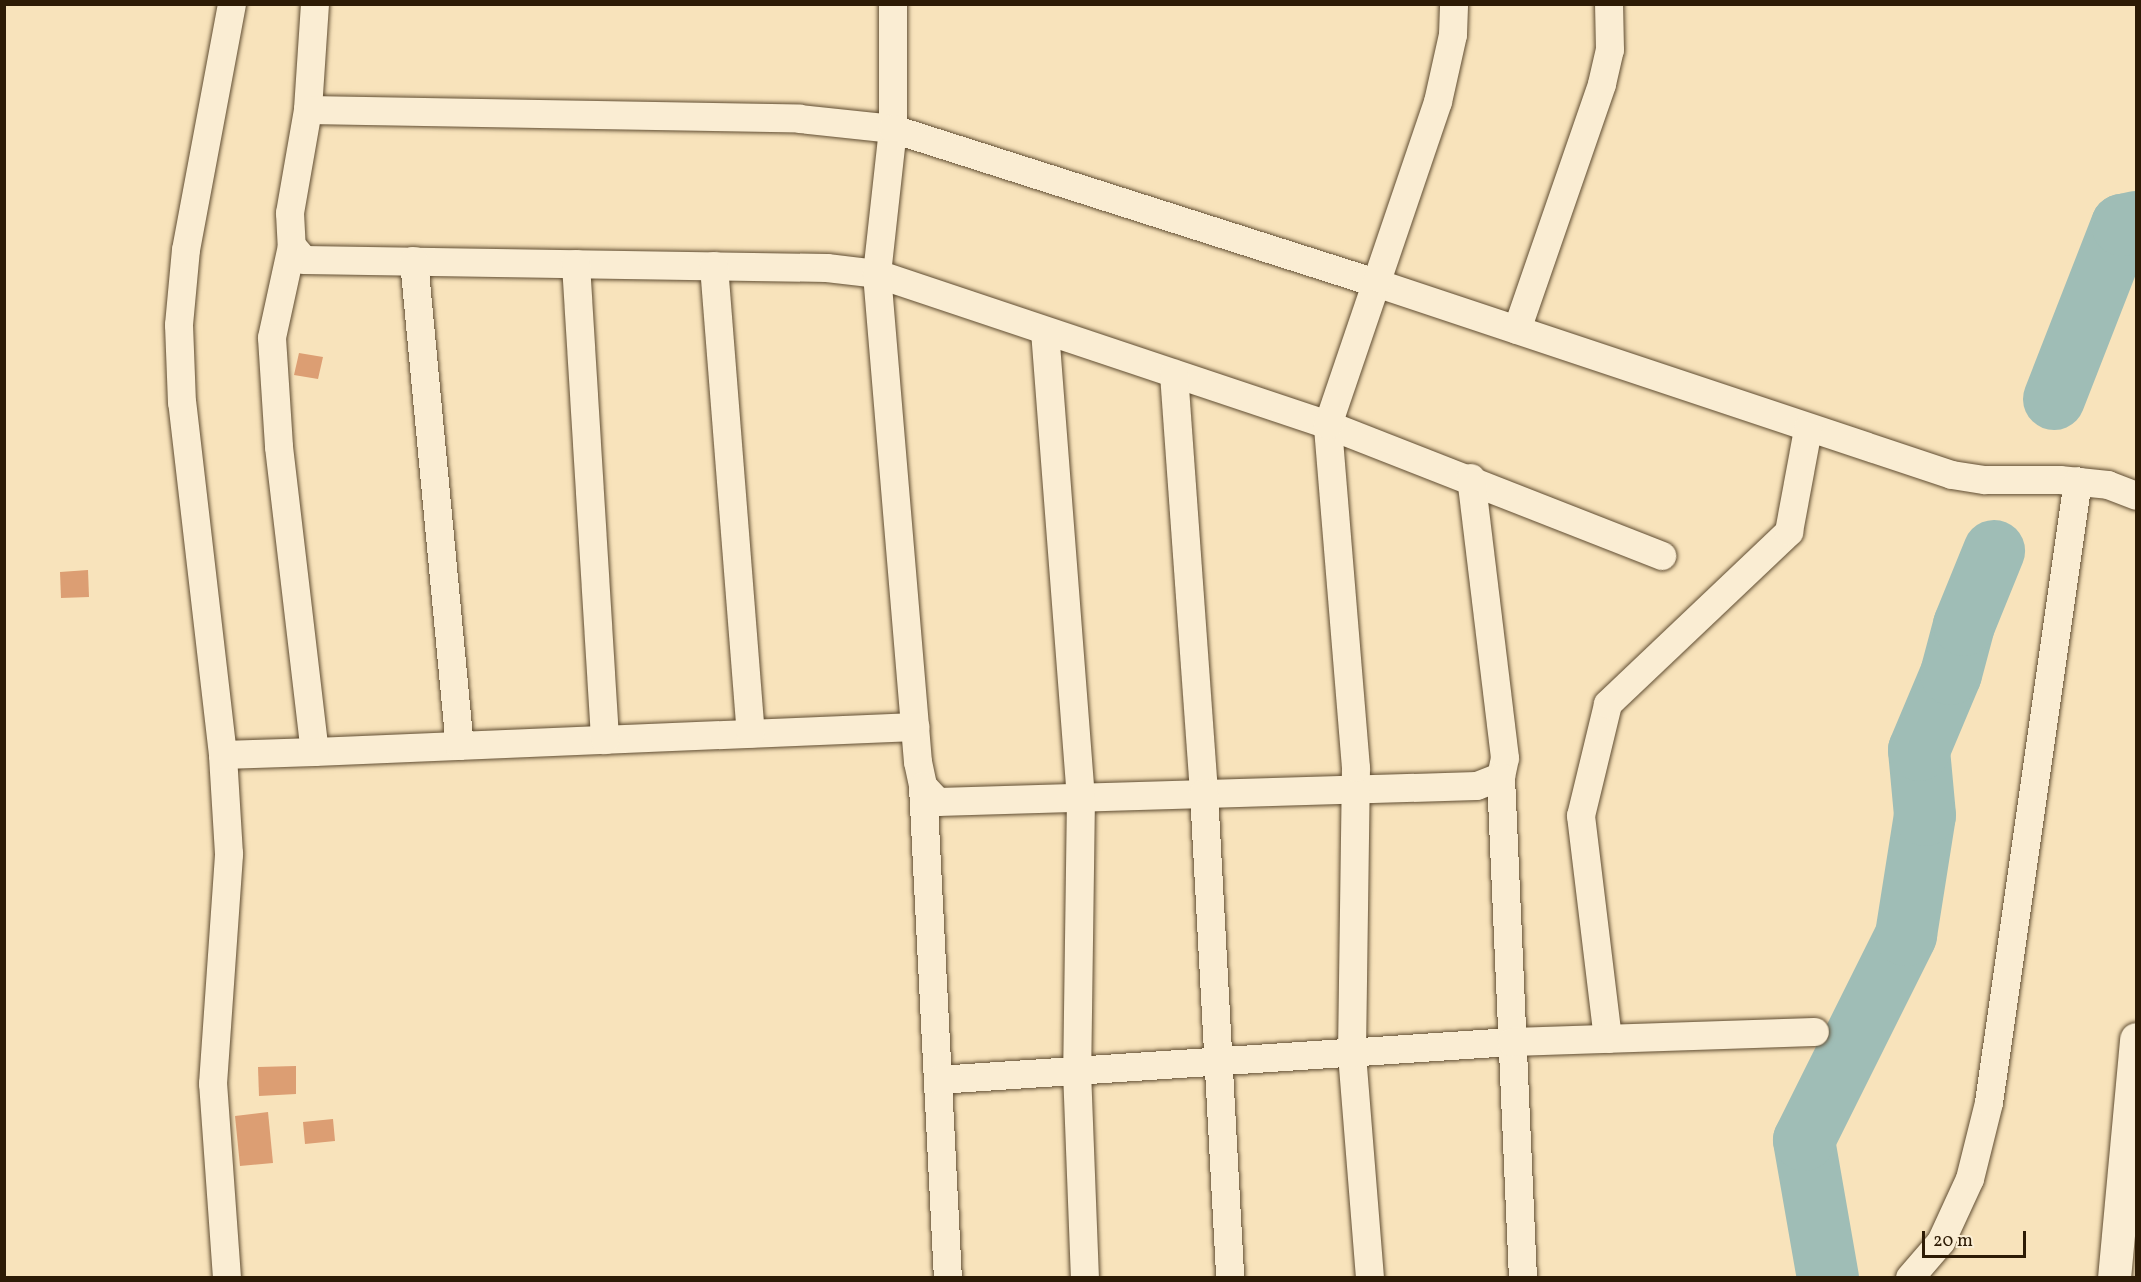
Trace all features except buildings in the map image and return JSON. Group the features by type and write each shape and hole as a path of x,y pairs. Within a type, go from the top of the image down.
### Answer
{"main road":[{"path":"2114,1278 2136,1039"}],"street":[{"path":"227,1278 213,1084 229,854 223,755 182,403 179,326 186,250 232,4"},
{"path":"315,4 308,110 290,213 292,246 272,338 279,447 315,752"},
{"path":"893,4 893,129 877,274 915,727 923,786 948,1278"},
{"path":"1370,1278 1352,1053 1355,789 1328,425 1379,284 1438,102 1453,35 1454,4"},
{"path":"1517,330 1602,84 1610,50 1609,4"},
{"path":"308,110 800,119 893,129 1379,284 1808,429 1952,475 1984,480 2108,485 2136,496"},
{"path":"292,246 304,260 827,268 877,274 1328,425 1471,478 1662,556"},
{"path":"414,261 460,746"},
{"path":"576,264 605,740"},
{"path":"714,266 751,734"},
{"path":"1045,330 1081,797 1077,1071 1085,1278"},
{"path":"1174,374 1204,794 1230,1278"},
{"path":"1608,1039 1581,816 1608,704 1789,532 1808,429"},
{"path":"1471,478 1505,758 1501,777 1523,1278"},
{"path":"1910,1278 1941,1242 1970,1179 1989,1103 2078,482"},
{"path":"223,755 915,727"},
{"path":"923,786 938,802 1477,786 1501,777"},
{"path":"938,1080 1512,1042 1815,1032"}],"waterway":[{"path":"2054,399 2122,225 2136,222"},
{"path":"1828,1278 1804,1140 1906,935 1925,815 1919,750 1951,674 1964,625 1994,551"}]}
